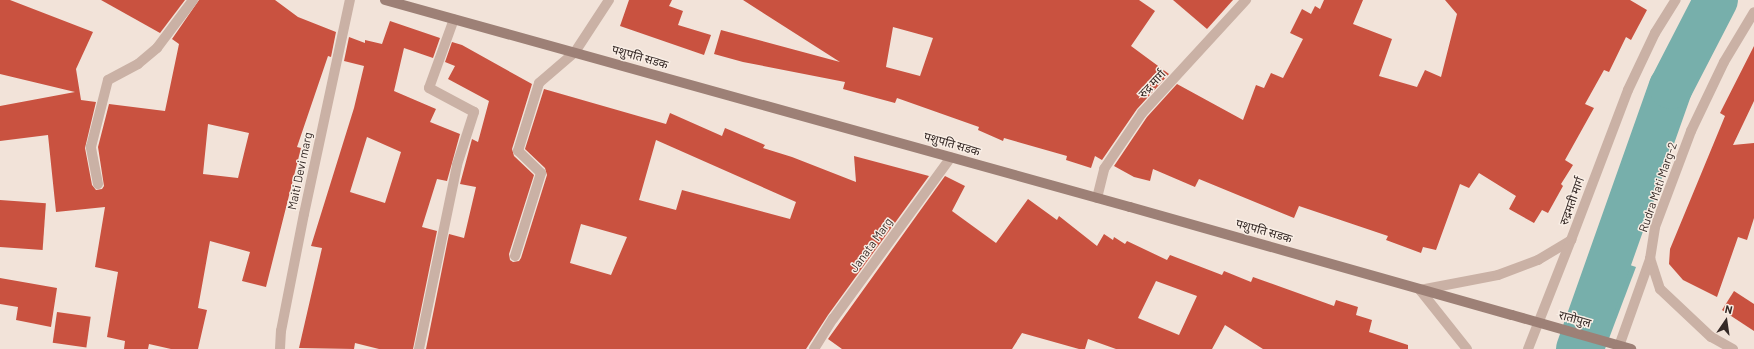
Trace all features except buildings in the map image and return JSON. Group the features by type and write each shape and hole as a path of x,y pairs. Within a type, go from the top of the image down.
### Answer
{"main road":[{"name":"पशुपति सडक","path":"385,0 1512,315"},
{"name":"रातोपुल","path":"1512,315 1631,349"}],"street":[{"path":"98,184 91,147 108,80 138,64 157,48 193,0"},
{"name":"Maiti Devi marg","path":"280,349 281,331 304,214 350,0"},
{"path":"515,256 540,173 518,151 539,83 575,52 609,0"},
{"name":"रुद्र मार्ग","path":"1097,198 1104,169 1142,113 1246,0"},
{"name":"रुद्रमती मार्ग","path":"1420,290 1498,275 1538,260 1571,240 1628,90 1655,33 1676,0"},
{"name":"Rudra Mati Marg-2","path":"1734,349 1711,337 1660,289 1650,259 1655,227 1691,131 1724,62 1754,12"},
{"path":"419,349 457,165 474,112 429,88 454,19"},
{"name":"Janata Marg","path":"814,349 833,319 951,157"},
{"path":"1528,349 1571,240"},
{"path":"1618,349 1650,259"},
{"path":"1420,290 1467,349"}],"water":[{"path":"1594,253 1636,267 1605,349 1558,349"}],"waterway":[{"path":"1578,349 1671,87 1716,0"}]}
